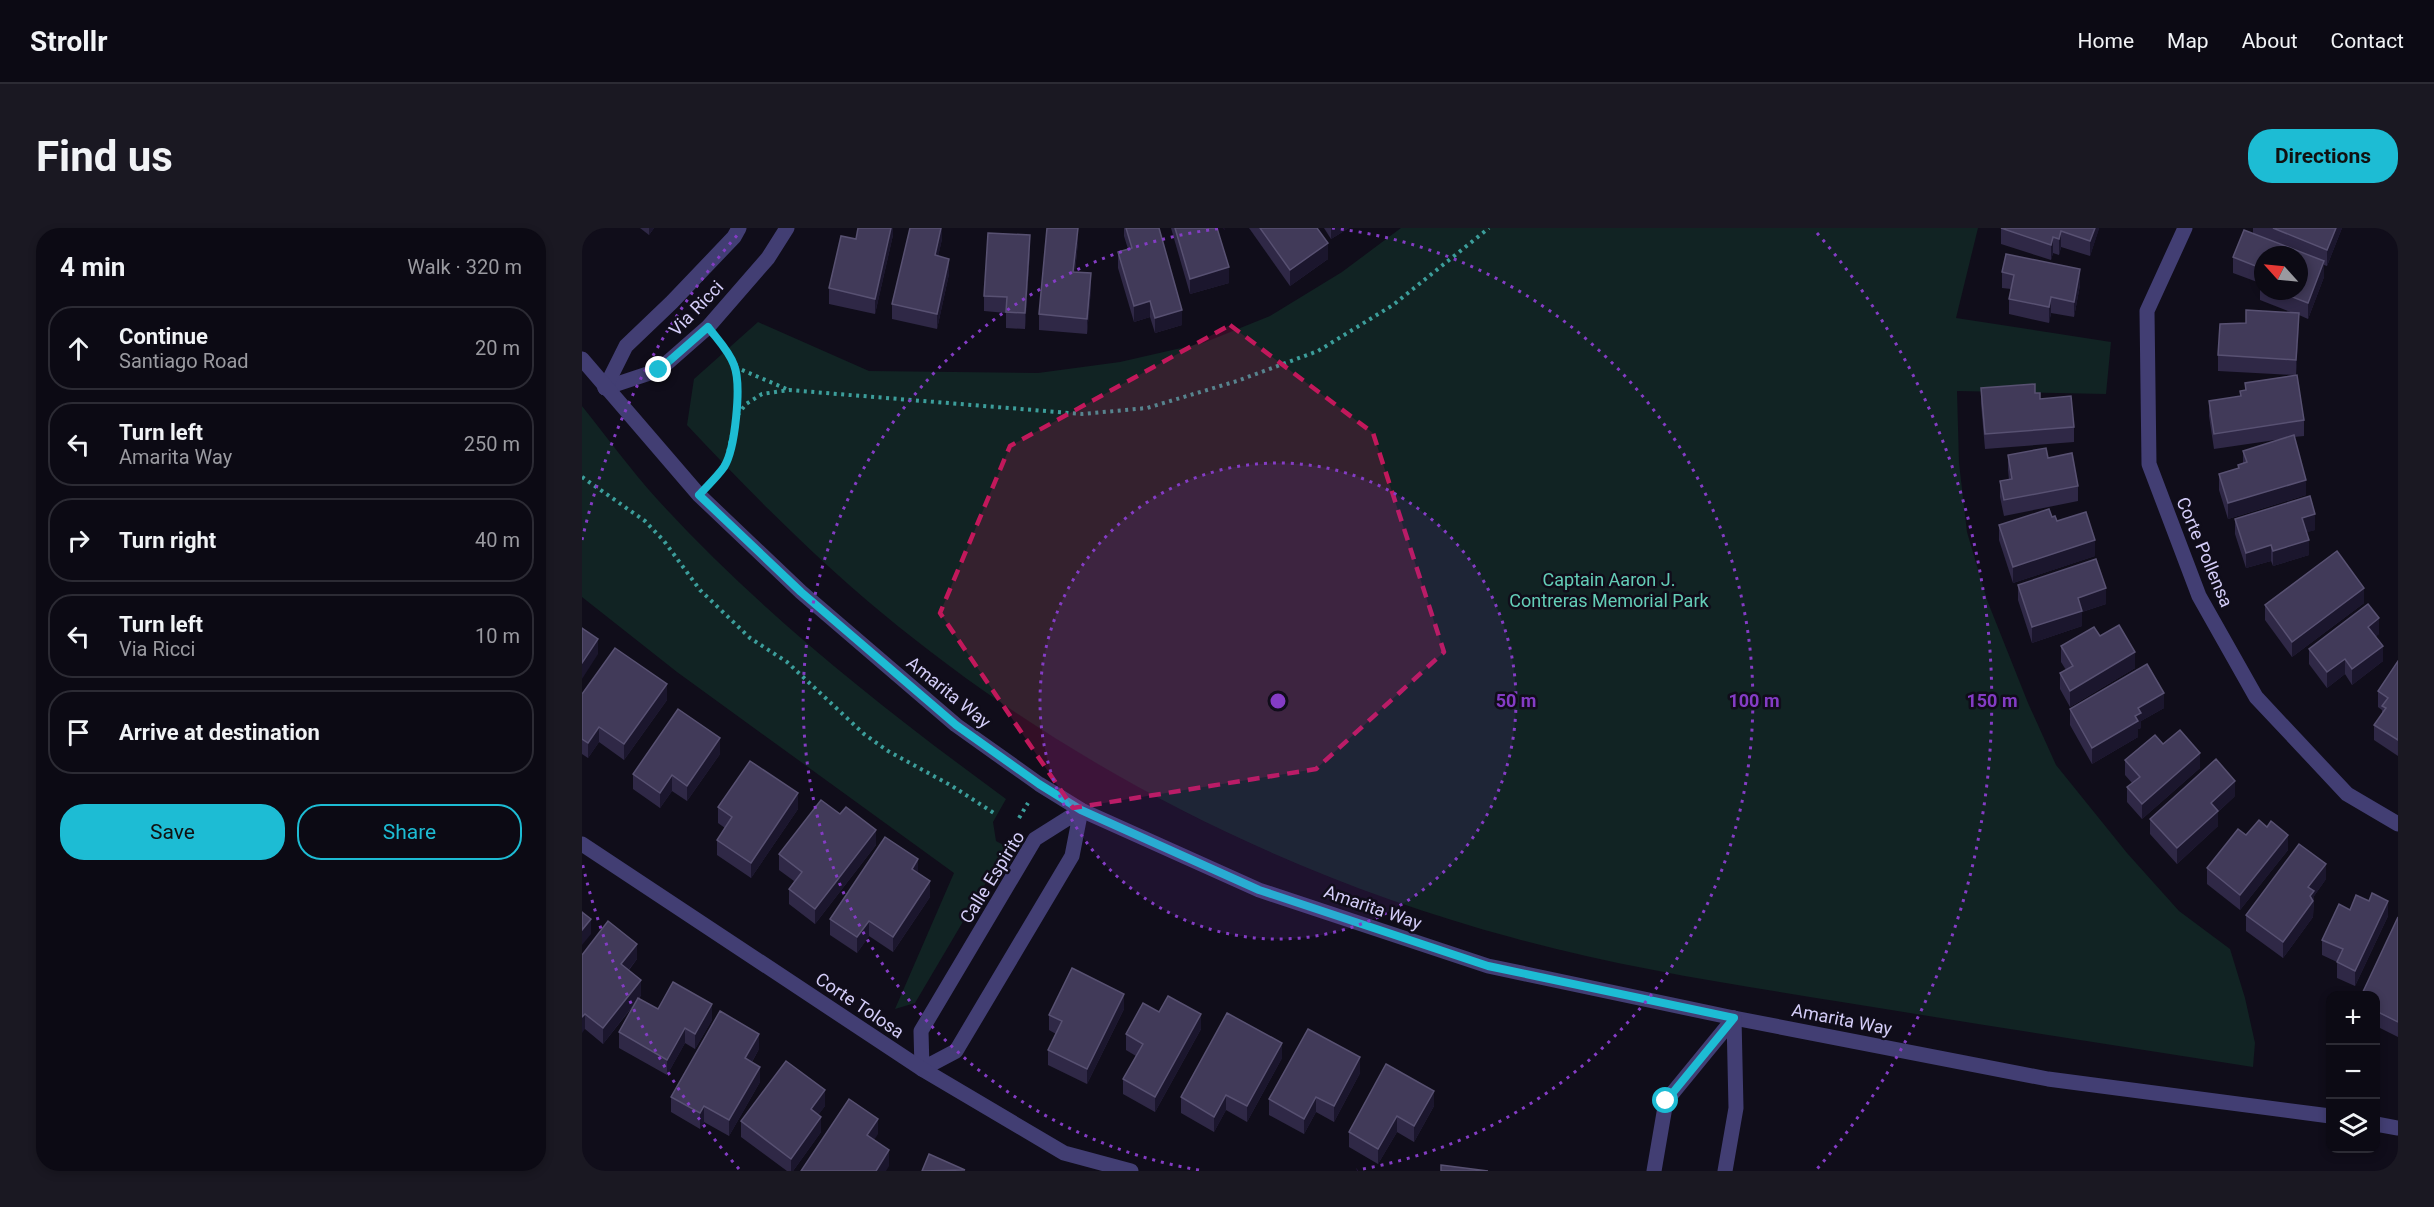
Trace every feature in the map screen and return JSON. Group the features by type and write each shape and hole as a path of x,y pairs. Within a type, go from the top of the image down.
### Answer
{"street":[{"name":"Via Ricci","path":"605,388 626,346 672,302 734,237 739,228"},
{"name":"Via Ricci","path":"605,388 659,370 708,327 768,258 788,228"},
{"name":"Corte Pollensa","path":"2185,228 2147,311 2149,464 2199,596 2256,697 2347,794 2398,824"},
{"name":"Amarita Way","path":"582,359 699,495 801,592 956,725 1039,784 1081,810 1259,890 1488,966 1734,1018 2048,1079 2326,1115"},
{"name":"Calle Espirito","path":"922,1069 921,1031 1035,839 1081,810"},
{"path":"922,1069 956,1051 1072,856 1081,810"},
{"name":"Corte Tolosa","path":"582,844 922,1069 1064,1153 1131,1171"},
{"path":"1654,1171 1666,1101 1734,1018"},
{"path":"1725,1171 1736,1108 1734,1018"},
{"path":"2380,1125 2398,1128"}],"path":[{"path":"736,417 746,404 762,394 789,390 1082,414 1147,408 1237,381 1318,351 1393,305 1489,228"},
{"path":"699,495 725,466 736,417 739,386 735,366 727,351 708,327"},
{"path":"735,366 789,390"},
{"path":"582,477 645,521 664,541 700,590 750,638 787,662 864,734 888,751 952,786 997,815"}],"highlighted area":[{"path":"1230,325 1373,433 1444,652 1316,769 1073,808 940,613 1010,446"}],"green space":[{"name":"Captain Aaron J. Contreras Memorial Park","path":"1401,228 1978,228 1956,318 2111,342 2106,394 1957,391 1959,463 1967,532 1987,600 2028,703 2056,765 2127,853 2179,911 2230,949 2245,998 2255,1043 2253,1067 1680,975 1555,949 1428,912 1344,882 1261,848 1180,809 1102,766 1026,719 952,668 856,591 782,522 687,425 694,379 758,322 869,371 1038,373 1120,362 1203,343 1270,316 1342,272"},
{"path":"582,406 657,499 697,541 780,620 914,730 1006,799 993,822 996,841 1007,847 915,1003 895,1009 954,873 677,672 582,597"}],"building":[{"path":"858,228 891,228 875,299 829,288 841,236 856,239"},
{"path":"910,228 941,228 935,255 949,259 937,314 892,304"},
{"path":"1047,228 1078,228 1073,272 1091,273 1087,319 1039,314"},
{"path":"1126,228 1159,228 1182,310 1155,318 1150,301 1134,306 1118,252 1132,248"},
{"path":"1175,228 1217,228 1229,267 1190,279"},
{"path":"1260,228 1317,228 1328,243 1290,270"},
{"path":"2001,228 2095,228 2090,241 2061,231 2059,239 2053,237 2051,245"},
{"path":"2273,228 2336,228 2327,250"},
{"path":"2244,230 2285,246 2254,246 2254,265 2233,257"},
{"path":"988,233 1030,235 1025,313 1006,312 1007,297 984,296"},
{"path":"2006,254 2080,269 2074,302 2051,297 2049,307 2009,299 2014,275 2002,272"},
{"path":"2308,255 2324,261 2308,303 2300,300 2308,300"},
{"path":"2246,310 2299,313 2296,360 2218,355 2220,324 2246,323"},
{"path":"2297,375 2304,420 2214,434 2209,401 2241,396 2240,391 2246,390 2245,383"},
{"path":"2035,384 2035,393 2040,393 2040,399 2071,396 2074,427 1985,434 1981,388"},
{"path":"2294,435 2306,480 2228,503 2219,474 2239,468 2238,465 2247,462 2243,451"},
{"path":"2046,448 2048,458 2072,453 2078,486 2004,500 2000,481 2012,479 2008,455"},
{"path":"2310,496 2315,514 2302,518 2309,540 2273,551 2271,545 2246,553 2235,519"},
{"path":"2049,509 2052,517 2055,516 2057,521 2086,512 2095,540 2013,567 1999,525"},
{"path":"2337,551 2364,588 2292,642 2265,605"},
{"path":"2096,559 2106,588 2078,598 2082,611 2032,627 2018,585"},
{"path":"2368,604 2379,618 2368,627 2383,646 2352,669 2345,659 2327,672 2309,649"},
{"path":"2119,625 2135,652 2070,691 2060,673 2073,666 2061,646 2094,627 2100,636"},
{"path":"582,628 598,639 582,663"},
{"path":"615,648 667,684 624,744 599,727 588,743 582,739 582,694"},
{"path":"2398,661 2398,740 2374,725 2386,708 2382,706 2388,698 2378,691"},
{"path":"2147,664 2164,693 2138,708 2141,713 2135,716 2138,721 2092,748 2070,709"},
{"path":"678,709 720,738 687,786 672,775 660,793 633,774"},
{"path":"2180,730 2200,753 2142,804 2127,787 2140,777 2125,760 2155,735 2163,744"},
{"path":"2216,759 2235,781 2211,803 2218,811 2177,848 2150,819"},
{"path":"750,761 798,793 751,863 717,840 732,817 718,807"},
{"path":"821,800 840,814 846,807 876,830 815,909 789,889 802,872 779,854"},
{"path":"2259,820 2267,827 2271,821 2288,835 2240,895 2207,868 2238,829 2246,835"},
{"path":"885,837 918,859 912,869 930,881 893,937 869,921 857,937 830,919"},
{"path":"2299,844 2326,864 2308,887 2314,891 2310,896 2313,901 2283,942 2246,915"},
{"path":"2372,893 2388,901 2355,971 2337,962 2343,949 2322,940 2339,904 2350,910 2356,895 2369,901"},
{"path":"582,912 591,919 582,930"},
{"path":"2398,917 2398,1022 2380,1013 2380,991 2363,991"},
{"path":"608,921 637,944 621,964 641,980 603,1028 585,1014 582,1017 582,955"},
{"path":"1072,968 1124,994 1087,1069 1048,1050 1062,1021 1049,1015"},
{"path":"673,982 712,1004 695,1034 685,1028 667,1060 619,1032 638,998 658,1009"},
{"path":"1168,996 1201,1014 1155,1097 1123,1079 1143,1044 1126,1034 1143,1003 1159,1012"},
{"path":"720,1011 759,1034 745,1058 760,1067 729,1120 704,1106 700,1113 671,1097"},
{"path":"1227,1013 1282,1043 1247,1106 1226,1095 1214,1117 1181,1097"},
{"path":"1308,1029 1360,1057 1334,1106 1316,1097 1304,1119 1269,1099"},
{"path":"786,1061 825,1090 811,1109 821,1117 791,1159 741,1121"},
{"path":"1386,1064 1434,1091 1414,1126 1397,1116 1378,1149 1349,1132"},
{"path":"849,1099 878,1119 867,1135 889,1150 876,1171 801,1171"},
{"path":"929,1154 965,1170 922,1171"},
{"path":"1441,1165 1488,1171 1441,1171"}],"route":[{"path":"659,370 708,327 727,351 735,366 739,386 736,417 725,466 699,495 801,592 956,725 1039,784 1081,810 1259,890 1488,966 1734,1018 1666,1101"}]}
